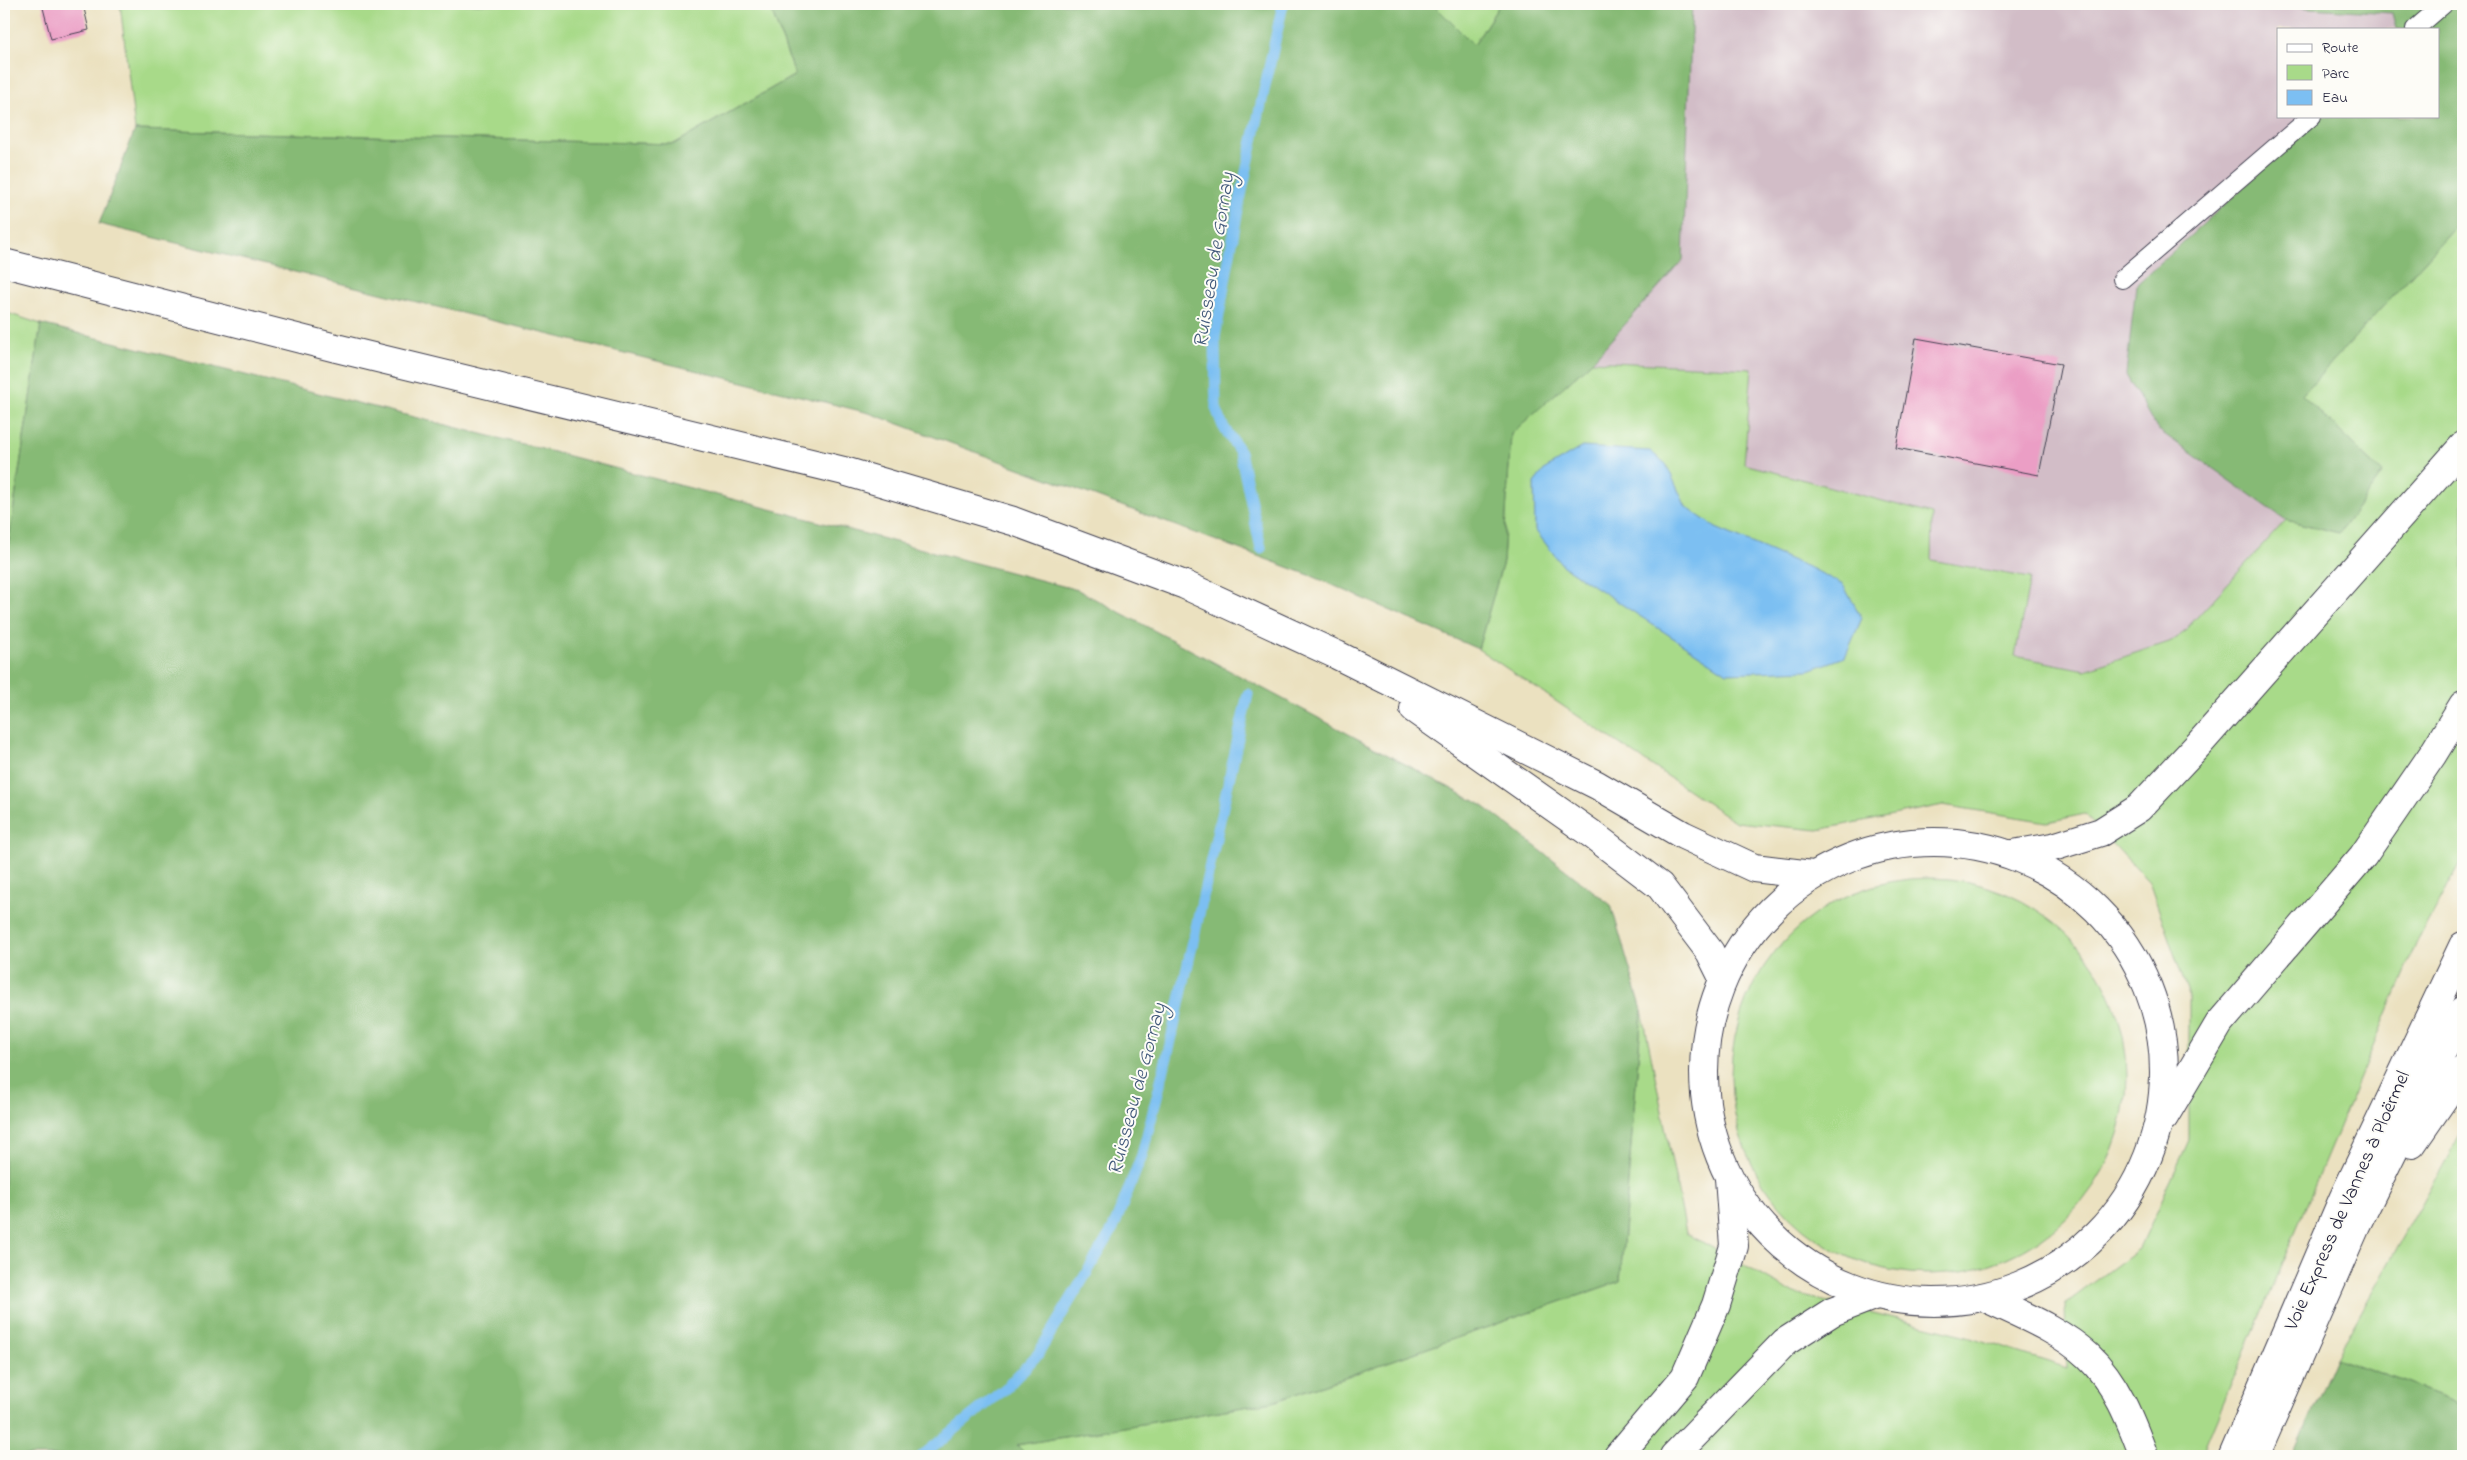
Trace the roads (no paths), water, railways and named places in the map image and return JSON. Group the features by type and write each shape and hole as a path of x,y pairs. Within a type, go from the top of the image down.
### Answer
{"main road":[{"path":"4,263 336,348 863,476 1013,521 1185,585 1337,655 1597,785 1683,834 1754,868 1812,875"},
{"path":"2013,854 2053,847 2102,832 2139,808 2207,736 2463,446"},
{"path":"1337,655 1593,834 1660,886 1710,952 1723,978"},
{"path":"2160,1123 2166,1056 2151,991 2119,932 2072,886 2013,854 1945,841 1876,848 1812,875 1760,920 1723,978 1704,1045 1706,1114 1729,1178 1766,1231 1816,1271 1876,1295 1928,1301 1984,1297 2034,1280 2084,1247 2133,1191 2160,1123 2219,1024 2363,856 2433,754 2463,705"},
{"name":"Voie Express de Vannes à Ploërmel","path":"2233,1456 2343,1199 2463,946"},
{"name":"Voie Express de Vannes à Ploërmel","path":"2255,1456 2356,1226 2463,1010"},
{"path":"2356,1226 2463,1070"},
{"path":"1618,1456 1685,1377 1716,1305 1734,1246 1729,1178"},
{"path":"1674,1456 1785,1342 1832,1312 1876,1295"},
{"path":"1984,1297 2049,1329 2088,1356 2118,1394 2144,1456"}],"lane":[{"path":"2416,28 2444,4"},
{"path":"2122,279 2310,118"}],"water":[{"path":"1582,447 1650,451 1666,464 1686,507 1716,528 1813,569 1843,585 1862,618 1845,657 1809,670 1727,673 1563,566 1535,530 1534,483 1545,469"}],"waterway":[{"name":"Ruisseau de Gornay","path":"1261,548 1240,452 1223,426 1216,408 1215,337 1238,209 1283,4"},
{"name":"Ruisseau de Gornay","path":"922,1456 1006,1388 1038,1354 1113,1229 1142,1155 1169,1049 1248,694"}]}
